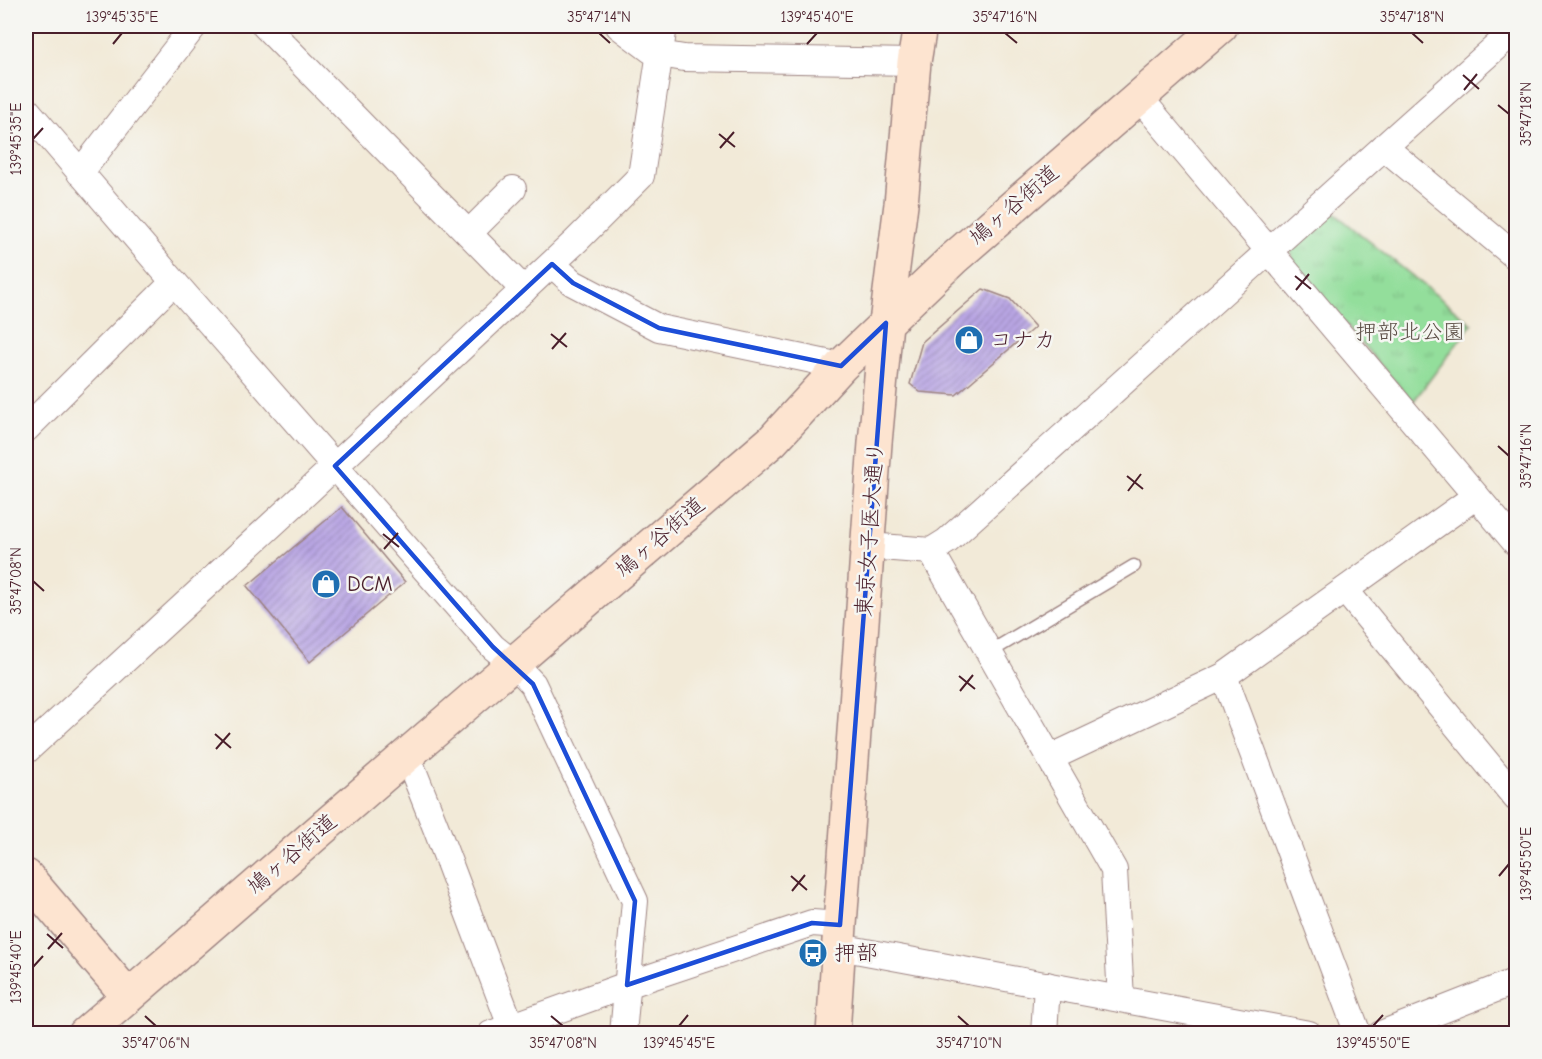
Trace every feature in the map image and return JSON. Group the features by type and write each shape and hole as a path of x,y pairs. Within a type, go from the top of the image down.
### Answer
{"main road":[{"name":"東京女子医大通り","path":"833,1034 875,443 914,62 920,26"},
{"name":"鳩ヶ谷街道","path":"98,1029 128,996 772,441 841,366 953,259 1221,26"},
{"path":"26,876 128,996"}],"street":[{"path":"80,173 194,26"},
{"path":"265,26 524,290"},
{"path":"619,26 651,50 684,58 914,62"},
{"path":"26,751 552,264 641,176 664,26"},
{"path":"869,546 931,551 947,541 1516,29"},
{"path":"1138,96 1516,543"},
{"path":"26,110 493,647 513,663 533,684 635,901 622,1034"},
{"path":"1384,147 1516,257"},
{"path":"469,233 513,189"},
{"path":"552,264 573,283 659,328 841,366"},
{"path":"26,429 174,282"},
{"path":"1050,758 1224,676 1476,496"},
{"path":"931,551 1114,870 1121,999"},
{"path":"1345,590 1516,798"},
{"path":"1224,676 1358,1034"},
{"path":"407,755 436,828 501,1030 812,923 839,936 1047,985 1309,1034"},
{"path":"1381,1034 1516,981"},
{"path":"1044,1034 1047,985"}],"lane":[{"path":"988,653 1134,566"}],"highlighted area":[{"path":"552,264 573,283 659,328 841,366 886,323 840,925 812,923 627,985 635,901 533,684 493,647 335,466"}],"green space":[{"name":"押部北公園","path":"1333,212 1472,324 1413,402 1294,266 1290,245"}],"building":[{"path":"983,289 1010,299 1035,327 956,395 920,392 910,384 922,342"},
{"name":"DCM","path":"342,507 405,582 310,662 247,586"}],"place":[{"name":"コナカ","path":"969,340"},
{"name":"DCM","path":"326,584"},
{"name":"押部","path":"813,953"}]}
